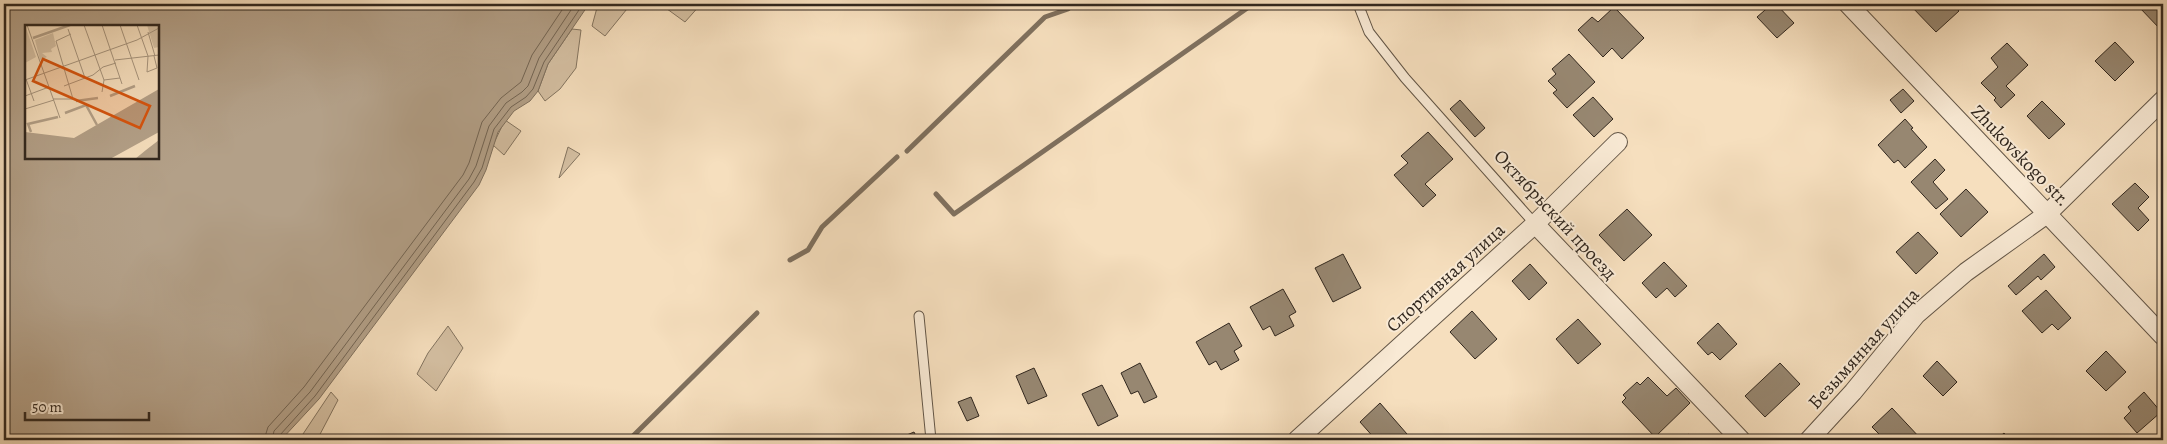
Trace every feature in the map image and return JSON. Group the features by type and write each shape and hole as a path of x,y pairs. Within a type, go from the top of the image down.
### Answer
{"street":[{"name":"Zhukovskogo str.","path":"1853,6 2163,336"},
{"name":"Безымянная улица","path":"1809,440 1853,392 1916,315 1966,272 2048,214 2163,100"},
{"name":"Спортивная улица","path":"1305,438 1535,224 1618,142"},
{"name":"Октябрьский проезд","path":"1535,224 1741,440"}],"lane":[{"name":"Октябрьский проезд","path":"1358,4 1369,32 1405,78 1535,224"},
{"path":"918,316 931,440"}],"shaded area":[{"path":"598,4 631,4 605,36 592,26"},
{"path":"665,4 701,4 685,22 663,6"},
{"path":"572,29 581,30 576,68 560,89 545,101 538,91 548,64"},
{"path":"505,120 521,131 504,155 493,145"},
{"path":"568,147 580,154 559,178"},
{"path":"448,326 463,348 436,391 417,374 428,353"},
{"path":"331,392 338,400 317,440 299,440"}],"water":[{"path":"4,4 589,4 548,64 538,91 530,101 514,111 498,132 486,170 479,185 319,399 281,440 4,440"}],"building":[{"path":"1772,4 1776,4 1794,23 1777,38 1757,17"},
{"path":"1952,4 1959,11 1936,32 1910,5"},
{"path":"2142,4 2163,4 2163,28 2161,30 2139,7"},
{"path":"1614,7 1644,38 1622,59 1612,48 1603,57 1578,30 1592,17 1598,22"},
{"path":"2115,42 2134,62 2115,81 2095,61"},
{"path":"2007,43 2028,65 2006,86 2015,95 2001,108 1994,100 1996,98 1981,83 1998,67 1991,58"},
{"path":"1569,54 1595,82 1567,108 1553,93 1557,90 1548,81 1556,74 1552,69"},
{"path":"1903,89 1914,101 1901,113 1890,100"},
{"path":"1593,97 1613,119 1594,137 1573,115"},
{"path":"1460,100 1485,128 1475,137 1450,109"},
{"path":"2042,101 2065,124 2049,139 2027,116"},
{"path":"1905,119 1927,147 1905,168 1898,160 1894,163 1878,145"},
{"path":"1428,132 1453,159 1425,184 1436,195 1423,207 1394,175 1408,163 1401,156"},
{"path":"1935,159 1945,170 1933,182 1948,199 1936,209 1911,182"},
{"path":"2135,183 2149,197 2138,208 2149,220 2138,231 2112,204"},
{"path":"1966,189 1988,212 1961,237 1940,214"},
{"path":"1627,209 1652,235 1624,261 1599,235"},
{"path":"1918,232 1938,253 1916,274 1896,252"},
{"path":"1343,254 1361,288 1333,302 1315,268"},
{"path":"2044,254 2055,267 2041,280 2038,276 2016,295 2008,286"},
{"path":"1664,262 1687,286 1675,297 1667,288 1656,298 1642,283"},
{"path":"1530,264 1547,283 1529,300 1512,281"},
{"path":"1283,289 1296,312 1289,316 1294,326 1275,336 1270,326 1263,330 1250,307"},
{"path":"2046,290 2071,318 2058,330 2052,324 2042,333 2022,311"},
{"path":"1472,311 1497,339 1475,359 1450,332"},
{"path":"1578,319 1601,344 1578,364 1556,339"},
{"path":"1229,323 1242,346 1234,351 1239,360 1221,370 1216,361 1209,365 1196,342"},
{"path":"1718,323 1737,344 1720,360 1712,352 1708,355 1697,343"},
{"path":"2106,351 2126,372 2106,391 2086,371"},
{"path":"1937,361 1957,382 1943,396 1923,376"},
{"path":"1140,363 1157,397 1144,403 1138,391 1131,394 1121,373"},
{"path":"1780,363 1800,384 1765,417 1745,396"},
{"path":"1034,368 1047,396 1028,404 1016,376"},
{"path":"1648,377 1667,396 1676,388 1690,403 1655,437 1622,402 1626,398 1623,395 1637,382 1640,385"},
{"path":"1102,385 1118,416 1098,426 1082,394"},
{"path":"2144,392 2161,412 2137,433 2124,418 2131,411 2128,407"},
{"path":"971,397 979,416 967,421 958,402"},
{"path":"1380,403 1407,434 1400,440 1376,440 1360,422"},
{"path":"1892,408 1920,440 1885,440 1872,427"},
{"path":"914,432 918,440 904,440 902,437"},
{"path":"2004,433 2010,440 1996,440"},
{"path":"1689,434 1694,440 1681,440"}],"waterway":[{"path":"936,194 954,214 1253,4"},
{"path":"907,151 1045,17 1068,9"},
{"path":"790,260 808,250 822,227 897,157"},
{"path":"629,440 757,313"}]}
